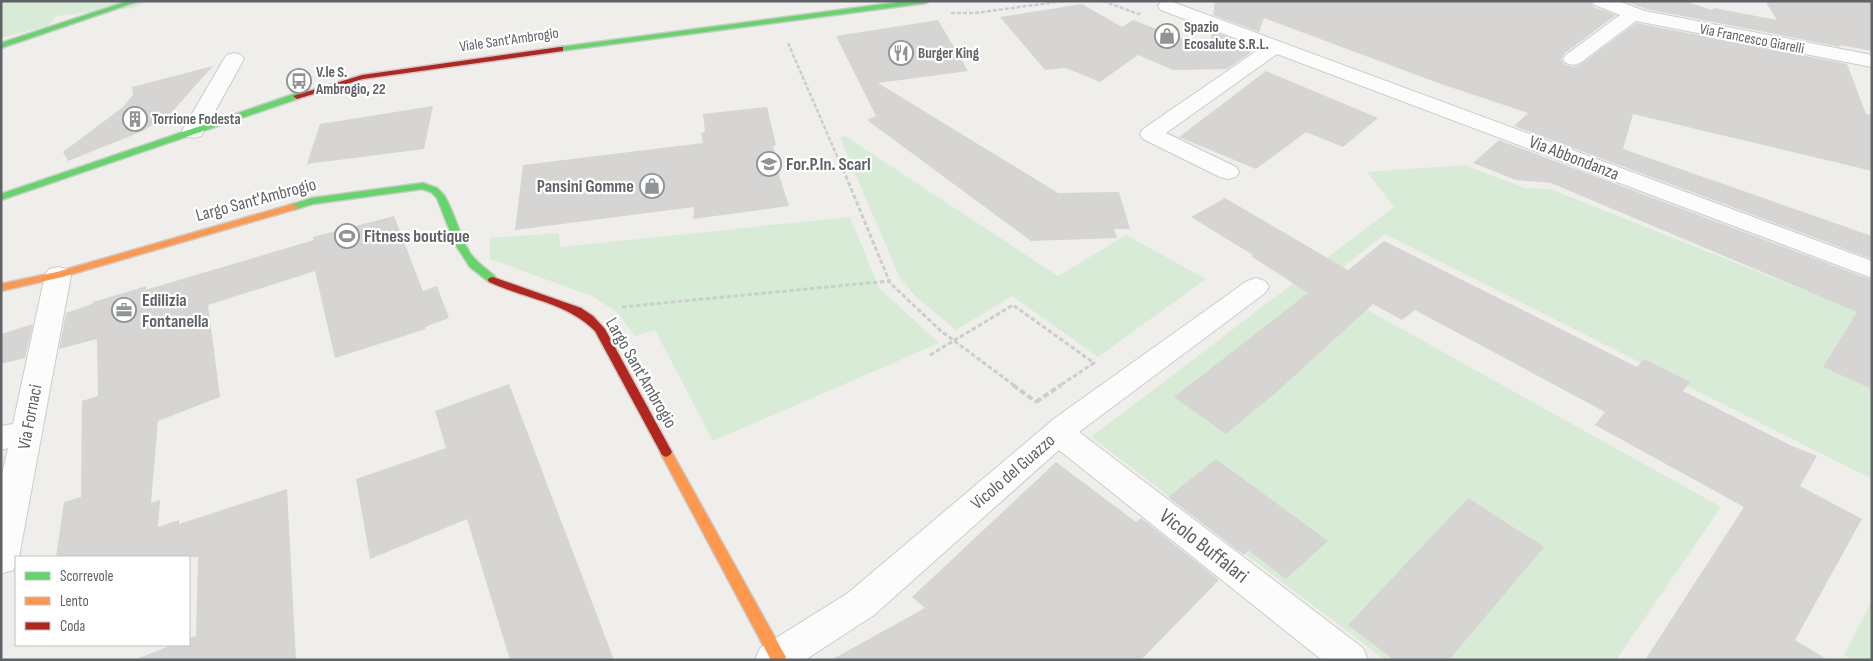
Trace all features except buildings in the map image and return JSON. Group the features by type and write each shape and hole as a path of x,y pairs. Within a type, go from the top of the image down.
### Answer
{"main road":[{"path":"1,46 136,1"},
{"name":"Viale Sant'Ambrogio","path":"1,197 328,86 378,74 926,1"},
{"name":"Viale Sant'Ambrogio","path":"1,186 107,161"},
{"name":"Largo Sant'Ambrogio","path":"1,288 58,275 312,201 423,186 434,190 441,197 464,253 478,270 497,282 566,305 588,316 599,329 775,658"}],"street":[{"name":"Via Francesco Giarelli","path":"1601,1 1633,14 1747,38 1872,61"},
{"name":"Via Abbondanza","path":"1162,3 1872,270"},
{"path":"1573,59 1633,14"},
{"path":"1228,172 1151,134 1276,46"},
{"path":"193,131 234,59"},
{"name":"Via Fornaci","path":"1,560 14,435 58,275"},
{"name":"Vicolo del Guazzo","path":"775,658 861,604 1062,429 1256,287"},
{"name":"Vicolo Buffalari","path":"1062,429 1350,660"}],"path":[{"path":"787,40 814,99 889,281 906,300 954,340 1036,402 1062,429"},
{"path":"593,323 623,307 889,281"},
{"path":"930,354 1013,305 1094,363 1036,402"}],"green space":[{"path":"1,1 150,1 134,8 56,16 47,26 1,38"},
{"path":"845,136 1058,276 1126,235 1206,279 1098,357 1012,296 956,330 914,295 900,278 840,138"},
{"path":"1465,165 1524,188 1550,189 1872,317 1872,479 1385,234 1321,284 1721,507 1616,660 1385,660 1091,437 1394,207 1367,172"},
{"path":"850,217 879,288 939,343 713,441 655,330 635,336 618,313 592,296 490,259 490,238 559,233 560,247"},
{"path":"1872,601 1872,660 1852,660 1844,655"}],"traffic: fast":[{"path":"1,46 136,1"},
{"path":"560,49 926,1"},
{"path":"1,197 297,96"},
{"path":"293,207 312,201 423,186 434,190 441,197 466,255 482,273 493,280"}],"traffic: slow":[{"path":"1,288 58,275 293,207"},
{"path":"666,452 778,657"}],"traffic: jam":[{"path":"297,96 362,77 560,49"},
{"path":"493,280 520,291 563,304 589,318 599,329 666,452"}],"place":[{"name":"Spazio Ecosalute S.R.L.","path":"1167,36"},
{"name":"Burger King","path":"901,53"},
{"name":"V.le S. Ambrogio, 22","path":"299,81"},
{"name":"Torrione Fodesta","path":"135,119"},
{"name":"For.P.In. Scarl","path":"769,164"},
{"name":"Pansini Gomme","path":"652,186"},
{"name":"Fitness boutique","path":"347,236"},
{"name":"Edilizia Fontanella","path":"124,310"}]}
